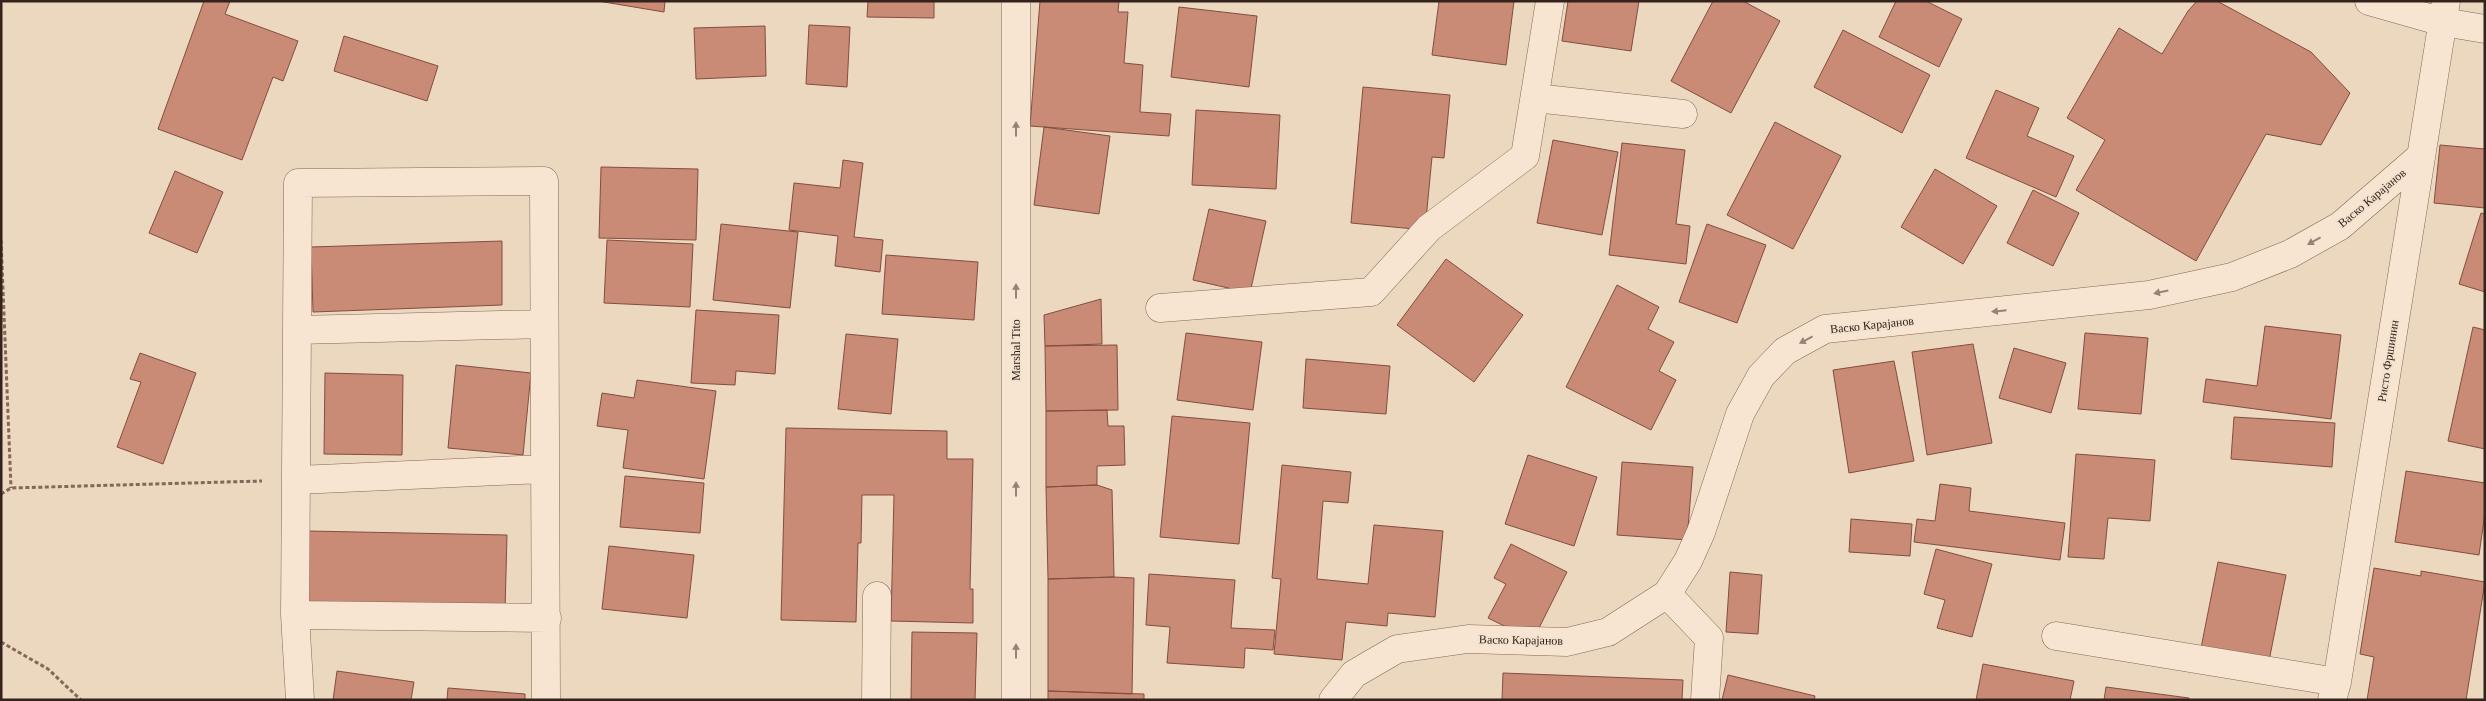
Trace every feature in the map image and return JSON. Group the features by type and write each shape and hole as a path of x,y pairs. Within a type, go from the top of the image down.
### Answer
{"street":[{"name":"Marshal Tito","path":"1016,1 1016,700"},
{"path":"1160,308 1372,292 1429,228 1525,156 1550,1"},
{"path":"2369,1 2445,12 2485,28"},
{"name":"Ристо Фршинин","path":"2335,691 2445,12"},
{"path":"1535,98 1682,114"},
{"name":"Вaско Карајанов","path":"1333,700 1354,674 1397,649 1468,639 1567,642 1608,632 1667,594 1688,561 1700,532 1740,414 1761,376 1785,351 1825,329 2148,295 2232,277 2290,254 2340,226 2420,157"},
{"path":"300,700 295,615 298,480 298,183 544,181 546,700"},
{"path":"297,330 544,324"},
{"path":"298,480 544,469"},
{"path":"1667,594 1709,638 1705,700"},
{"path":"876,700 877,596"},
{"path":"295,615 547,618"},
{"path":"2056,636 2335,691"}],"path":[{"path":"1,240 11,488"},
{"path":"1,494 11,488 298,480"},
{"path":"1,642 48,669 80,700"}],"building":[{"path":"204,1 230,1 225,14 298,41 283,81 273,77 242,160 158,129"},
{"path":"598,1 665,1 664,12"},
{"path":"868,1 934,1 934,18 867,17"},
{"path":"1040,1 1119,1 1118,12 1128,12 1124,63 1143,65 1140,112 1171,114 1169,136 1030,126"},
{"path":"1439,1 1514,1 1506,65 1432,55"},
{"path":"1568,1 1639,1 1631,51 1562,41"},
{"path":"1713,1 1743,1 1780,21 1731,113 1671,81"},
{"path":"1896,1 1926,1 1962,19 1939,67 1879,37"},
{"path":"2197,1 2217,1 2311,52 2350,93 2321,145 2266,134 2196,261 2076,190 2105,140 2067,118 2119,28 2162,54 2188,11"},
{"path":"1179,7 1257,16 1249,87 1171,77"},
{"path":"809,25 850,27 847,87 806,84"},
{"path":"765,26 766,76 696,79 694,28"},
{"path":"1843,30 1930,75 1902,133 1814,87"},
{"path":"344,36 438,66 427,101 334,71"},
{"path":"1363,87 1450,95 1444,158 1432,157 1425,230 1351,223"},
{"path":"1996,90 2039,108 2027,136 2074,156 2056,197 1966,158"},
{"path":"1196,110 1280,115 1276,189 1192,185"},
{"path":"1775,122 1841,156 1793,249 1727,215"},
{"path":"1044,127 1110,136 1099,214 1034,205"},
{"path":"1553,140 1618,152 1602,235 1537,223"},
{"path":"1622,143 1685,150 1676,224 1690,226 1686,264 1609,255"},
{"path":"2440,145 2485,149 2485,208 2434,203"},
{"path":"843,160 863,163 854,237 883,240 880,272 835,266 838,236 789,230 794,183 840,188"},
{"path":"601,167 698,169 696,240 599,238"},
{"path":"1935,169 1997,206 1963,264 1901,227"},
{"path":"175,171 223,192 197,253 149,233"},
{"path":"2033,190 2079,213 2053,266 2007,243"},
{"path":"1209,209 1266,221 1250,293 1193,280"},
{"path":"2481,213 2485,214 2485,292 2459,284"},
{"path":"721,224 798,232 790,308 713,300"},
{"path":"1707,224 1766,245 1737,323 1679,302"},
{"path":"607,240 693,244 690,307 604,303"},
{"path":"502,241 502,305 313,312 311,247"},
{"path":"886,255 978,262 974,320 882,314"},
{"path":"1446,259 1523,315 1474,382 1397,325"},
{"path":"1617,285 1659,307 1648,329 1674,342 1659,371 1676,380 1651,430 1566,387"},
{"path":"1101,299 1102,344 1045,346 1044,315"},
{"path":"696,310 779,315 775,374 736,371 735,385 691,383"},
{"path":"2265,326 2341,335 2331,419 2203,402 2206,379 2257,386"},
{"path":"2473,327 2485,330 2485,449 2448,441"},
{"path":"1186,333 1262,342 1253,410 1177,400"},
{"path":"2085,333 2148,338 2141,414 2078,409"},
{"path":"846,334 898,339 891,414 838,409"},
{"path":"1973,344 1992,443 1927,455 1912,352"},
{"path":"1117,345 1118,410 1046,411 1045,346"},
{"path":"2014,348 2066,363 2051,413 1999,398"},
{"path":"140,353 196,373 163,464 117,447 141,382 130,379"},
{"path":"1306,359 1390,366 1386,414 1303,408"},
{"path":"1894,361 1914,461 1849,473 1833,370"},
{"path":"456,365 531,373 523,455 448,448"},
{"path":"325,373 403,375 402,455 324,454"},
{"path":"637,380 716,391 704,479 623,468 628,430 597,426 602,393 634,398"},
{"path":"1107,410 1108,426 1124,426 1125,465 1097,466 1097,485 1046,487 1046,411"},
{"path":"1172,416 1250,423 1239,544 1160,537"},
{"path":"2234,417 2335,423 2332,467 2231,459"},
{"path":"786,428 947,431 947,459 973,459 970,589 973,589 973,623 891,621 894,495 862,495 861,543 858,543 856,622 781,620"},
{"path":"2076,454 2155,460 2150,521 2108,518 2104,559 2068,557"},
{"path":"1528,455 1597,477 1574,546 1505,524"},
{"path":"1622,462 1693,467 1687,540 1617,535"},
{"path":"1282,465 1351,472 1348,503 1323,501 1317,579 1368,584 1374,525 1443,531 1435,617 1388,613 1387,626 1346,622 1342,660 1274,654 1281,579 1272,578"},
{"path":"2406,471 2485,483 2485,513 2479,555 2395,542"},
{"path":"625,476 704,483 700,533 620,527"},
{"path":"1940,484 1971,488 1969,511 2065,523 2060,560 1914,542 1917,519 1935,521"},
{"path":"1097,485 1112,490 1114,577 1048,579 1046,487"},
{"path":"1851,519 1912,524 1910,556 1849,552"},
{"path":"308,531 507,535 505,611 306,606"},
{"path":"1511,544 1567,572 1533,640 1488,618 1506,584 1494,578"},
{"path":"609,546 694,555 687,618 602,609"},
{"path":"1936,549 1992,564 1972,637 1937,628 1945,600 1924,594"},
{"path":"2218,562 2286,575 2269,661 2201,648"},
{"path":"2374,568 2421,576 2421,571 2485,582 2466,700 2367,700 2374,657 2360,654"},
{"path":"1730,572 1762,575 1758,634 1726,632"},
{"path":"1149,574 1235,580 1231,628 1275,630 1273,650 1245,648 1244,668 1167,663 1170,627 1146,625"},
{"path":"1134,578 1132,694 1048,691 1048,579"},
{"path":"912,632 977,633 975,700 911,700"},
{"path":"1983,664 2074,681 2070,700 1976,700"},
{"path":"337,671 414,682 411,700 333,700"},
{"path":"1503,673 1683,680 1682,700 1502,700"},
{"path":"1728,675 1815,696 1814,700 1722,700"},
{"path":"2106,687 2189,698 2189,700 2104,700"},
{"path":"448,688 525,694 525,700 447,700"},
{"path":"1048,691 1144,694 1144,700 1048,700"}]}
